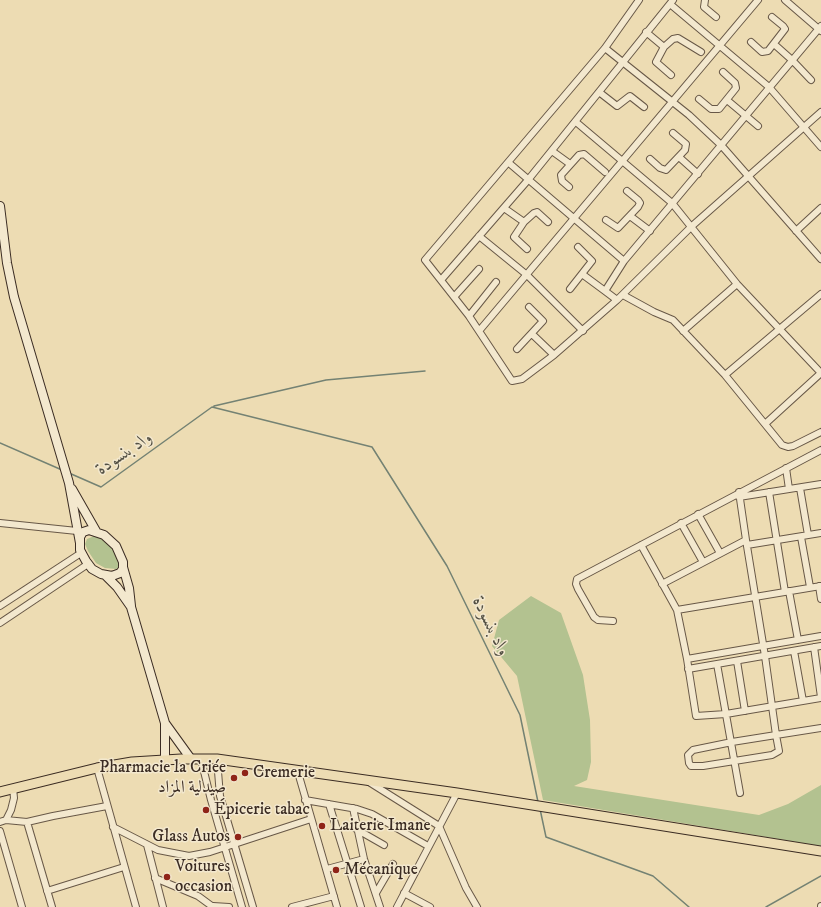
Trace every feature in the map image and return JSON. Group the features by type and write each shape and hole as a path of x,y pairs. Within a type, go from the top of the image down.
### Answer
{"main road":[{"path":"0,792 97,768 165,759 192,758 297,770 366,780 821,851"}],"street":[{"path":"639,0 605,48 509,163 425,260 469,316 512,380 522,379 583,331 623,295 692,226 821,112"},
{"path":"705,0 704,7 716,17"},
{"path":"479,331 575,218 622,159 758,0"},
{"path":"606,291 624,261 698,174 745,114 820,29 785,0"},
{"path":"441,280 528,180 576,122 646,32 672,2 719,46 769,87 821,147"},
{"path":"751,42 763,52 767,52 774,44 785,28 772,17"},
{"path":"646,32 664,48"},
{"path":"671,75 656,63 664,48 672,39 677,38 701,52"},
{"path":"774,44 811,80"},
{"path":"605,48 672,102 721,145 821,259"},
{"path":"699,99 715,110 727,100 736,87 735,83 723,72"},
{"path":"599,92 617,106 630,96 644,107"},
{"path":"727,100 758,126"},
{"path":"576,122 622,159 672,203 692,226 737,284 821,373 766,424"},
{"path":"650,159 660,168 666,170 679,157 686,146 673,133"},
{"path":"552,151 570,164"},
{"path":"569,187 560,177 579,155 584,154 605,172"},
{"path":"679,157 698,174"},
{"path":"509,163 624,261"},
{"path":"606,220 618,228 640,203 627,191"},
{"path":"0,206 7,263 14,297 69,483 80,543"},
{"path":"504,208 524,222"},
{"path":"796,232 821,208"},
{"path":"527,249 514,237 524,222 537,212 548,222"},
{"path":"630,216 650,232"},
{"path":"479,236 527,275 583,331"},
{"path":"570,289 592,261 578,247"},
{"path":"454,297 479,269"},
{"path":"582,274 617,300"},
{"path":"469,316 496,282"},
{"path":"683,331 737,284"},
{"path":"724,375 781,329 821,294"},
{"path":"623,295 654,312 670,317 724,375 766,424 779,443 786,447 793,446 821,432"},
{"path":"517,349 544,321 528,307"},
{"path":"532,334 554,355"},
{"path":"613,621 598,620 594,617 578,589 576,581 588,573 681,523 821,450"},
{"path":"786,468 789,489"},
{"path":"69,483 96,531"},
{"path":"739,494 769,492 821,484"},
{"path":"800,488 808,535"},
{"path":"769,492 777,540 798,640"},
{"path":"739,494 776,735 780,750 778,753 694,767 690,765 688,758 689,753 694,750 732,742 776,735 821,728"},
{"path":"698,514 720,553"},
{"path":"0,522 77,531"},
{"path":"681,523 703,562"},
{"path":"123,567 122,571 117,575 105,575 95,571 88,564 81,553 80,535 89,530 96,531 107,537 116,546 121,556 128,583 131,607 165,723 165,759"},
{"path":"662,584 720,553 746,543 801,537 821,533"},
{"path":"801,537 810,588"},
{"path":"641,545 676,610 687,659 695,715 700,717 726,714 821,698 814,647"},
{"path":"0,606 81,553"},
{"path":"0,623 88,564"},
{"path":"105,575 122,594 131,607"},
{"path":"676,610 820,586 821,599"},
{"path":"687,659 821,636"},
{"path":"688,669 821,646"},
{"path":"794,651 803,701"},
{"path":"738,661 745,711"},
{"path":"717,664 740,793"},
{"path":"165,723 192,758"},
{"path":"201,759 211,800 242,907"},
{"path":"217,760 220,796 253,907"},
{"path":"97,768 136,907"},
{"path":"297,770 337,907"},
{"path":"366,780 439,826 466,888 478,907"},
{"path":"13,788 13,805 3,821 27,822 107,806"},
{"path":"397,907 428,846 457,794"},
{"path":"305,800 353,808 382,818 428,846"},
{"path":"329,804 361,907"},
{"path":"353,808 356,830 380,907"},
{"path":"113,827 148,845 170,853 189,856 210,852 224,846 311,819"},
{"path":"27,822 52,907"},
{"path":"356,830 384,846"},
{"path":"0,832 22,907"},
{"path":"148,845 163,907"},
{"path":"327,869 364,859"},
{"path":"376,893 393,864"},
{"path":"47,891 124,867"},
{"path":"155,878 198,896 213,906 229,907"},
{"path":"404,893 430,907"},
{"path":"292,907 334,896"}],"green space":[{"path":"94,536 102,536 117,549 120,567 116,569 105,568 96,563 85,544 87,539"},
{"path":"531,596 561,613 583,675 590,720 591,762 587,780 574,786 759,815 788,804 821,785 821,846 543,800 517,676 492,646 499,620"}],"waterway":[{"name":"واد بنسودة","path":"214,406 326,380 425,371"},
{"name":"واد بنسودة","path":"69,473 101,487 212,407 372,447 447,566 520,715 538,802"},
{"name":"واد بنسودة","path":"0,443 62,470"},
{"name":"واد بنسودة","path":"540,809 546,837 653,876 689,907"},
{"name":"واد بنسودة","path":"766,907 821,876"}],"place":[{"name":"Cremerie","path":"245,773"},
{"name":"Pharmacie la Criée صيدلية المزاد","path":"234,778"},
{"name":"Épicerie tabac","path":"206,810"},
{"name":"Laiterie Imane","path":"322,826"},
{"name":"Glass Autos","path":"238,837"},
{"name":"Mécanique","path":"336,870"},
{"name":"Voitures occasion","path":"167,877"}]}
